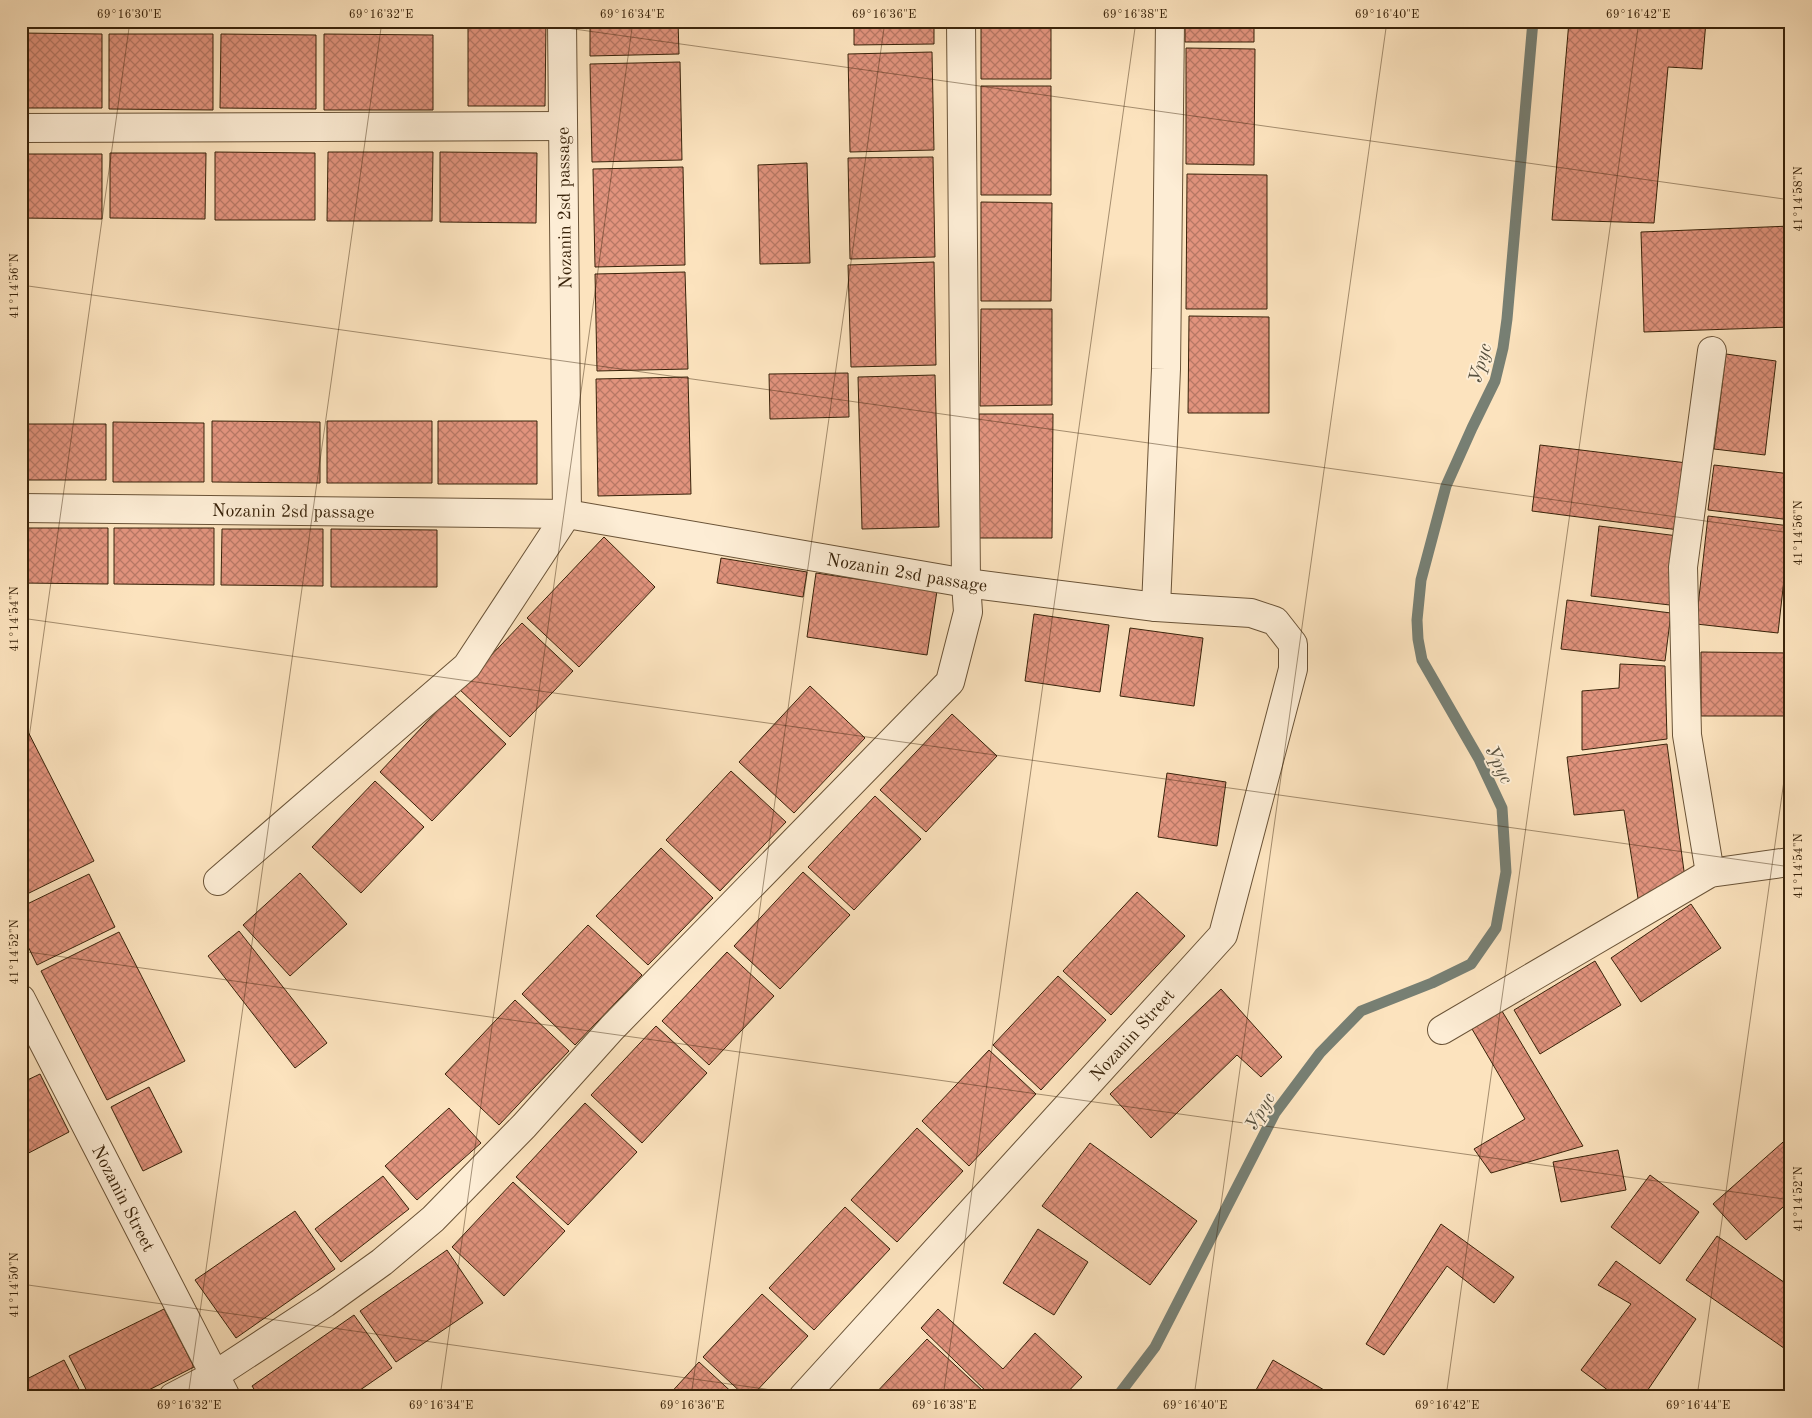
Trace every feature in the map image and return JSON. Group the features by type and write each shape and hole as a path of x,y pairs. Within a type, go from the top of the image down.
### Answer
{"street":[{"name":"Nozanin 2sd passage","path":"562,21 567,514"},
{"path":"173,1397 220,1386 325,1303 374,1268 433,1219 524,1126 612,1028 950,682 968,612 966,583 961,21"},
{"path":"1156,607 1166,369 1170,21"},
{"path":"21,128 563,126"},
{"path":"1710,874 1687,735 1683,568 1712,351"},
{"name":"Nozanin 2sd passage","path":"21,508 567,514 966,583 1156,607 1251,613"},
{"path":"218,882 467,666 567,514"},
{"name":"Nozanin Street","path":"803,1397 1223,935 1293,669 1293,644 1275,621 1251,613"},
{"path":"1442,1030 1710,874 1790,862 1791,864"},
{"name":"Nozanin Street","path":"21,999 30,1041 220,1386"}],"building":[{"path":"468,21 546,21 545,106 468,106"},
{"path":"590,21 678,21 679,54 590,56"},
{"path":"854,21 934,21 934,44 854,45"},
{"path":"981,21 1051,21 1051,79 981,79"},
{"path":"1185,21 1254,21 1254,42 1185,42"},
{"path":"1569,21 1706,21 1702,69 1668,67 1654,223 1552,220"},
{"path":"21,33 102,34 102,108 21,108"},
{"path":"109,34 213,34 213,110 109,109"},
{"path":"221,34 316,35 316,109 220,108"},
{"path":"324,34 433,35 433,110 324,110"},
{"path":"1186,48 1255,49 1254,165 1186,164"},
{"path":"932,52 934,150 850,152 848,54"},
{"path":"680,62 682,160 592,162 590,64"},
{"path":"981,86 1051,86 1051,195 981,195"},
{"path":"215,152 315,153 315,220 215,220"},
{"path":"328,152 433,152 432,221 327,221"},
{"path":"440,152 537,153 536,223 440,222"},
{"path":"110,153 206,153 205,219 110,218"},
{"path":"21,154 102,154 102,219 21,218"},
{"path":"933,157 935,257 850,259 848,158"},
{"path":"807,163 810,263 760,264 758,165"},
{"path":"683,167 685,265 595,267 593,169"},
{"path":"1187,174 1267,175 1267,309 1186,309"},
{"path":"981,202 1052,203 1051,301 981,301"},
{"path":"1791,226 1791,327 1644,332 1641,232"},
{"path":"934,262 936,365 851,367 848,265"},
{"path":"685,272 688,369 597,371 595,274"},
{"path":"981,309 1052,309 1052,405 980,406"},
{"path":"1189,316 1269,317 1269,413 1188,413"},
{"path":"1726,354 1776,361 1765,455 1714,449"},
{"path":"848,373 849,417 770,419 769,374"},
{"path":"935,375 939,527 862,529 858,377"},
{"path":"688,377 691,494 598,496 596,379"},
{"path":"979,414 1053,414 1052,538 979,538"},
{"path":"212,421 320,422 320,483 212,482"},
{"path":"327,421 432,421 432,483 327,483"},
{"path":"438,421 537,421 537,484 438,484"},
{"path":"113,422 204,423 204,482 113,482"},
{"path":"21,424 106,424 106,480 21,480"},
{"path":"1540,445 1687,463 1679,530 1532,511"},
{"path":"1714,465 1791,474 1791,520 1708,510"},
{"path":"1708,516 1790,526 1778,633 1696,624"},
{"path":"1599,526 1678,536 1670,605 1591,596"},
{"path":"21,528 108,528 108,584 21,583"},
{"path":"114,528 214,528 214,585 114,584"},
{"path":"222,529 323,529 323,586 221,585"},
{"path":"331,529 437,530 437,587 331,587"},
{"path":"604,537 655,587 579,667 527,618"},
{"path":"721,558 807,572 803,597 717,583"},
{"path":"816,573 937,591 927,655 807,637"},
{"path":"1567,600 1671,613 1665,661 1561,649"},
{"path":"1034,614 1109,625 1100,692 1025,681"},
{"path":"522,623 573,671 510,737 459,689"},
{"path":"1130,628 1203,638 1194,706 1120,696"},
{"path":"1701,652 1791,653 1791,716 1701,716"},
{"path":"1620,664 1665,666 1667,739 1582,750 1582,691 1619,688"},
{"path":"810,686 865,738 794,813 739,762"},
{"path":"453,694 506,744 432,821 380,772"},
{"path":"952,714 997,756 926,832 880,790"},
{"path":"21,718 94,861 21,897"},
{"path":"1667,744 1686,886 1640,911 1624,810 1574,815 1567,757"},
{"path":"731,771 786,822 720,891 666,840"},
{"path":"1167,773 1226,782 1217,846 1158,837"},
{"path":"375,781 424,827 361,893 312,847"},
{"path":"875,796 921,839 854,910 808,867"},
{"path":"661,848 713,898 648,965 596,916"},
{"path":"803,872 850,915 780,989 734,946"},
{"path":"300,873 347,924 290,976 243,925"},
{"path":"89,874 115,927 37,965 21,932 21,907"},
{"path":"1137,892 1185,936 1111,1015 1063,971"},
{"path":"1691,904 1721,948 1641,1002 1611,958"},
{"path":"588,925 642,975 575,1045 522,994"},
{"path":"239,931 327,1043 295,1068 208,956"},
{"path":"119,932 185,1061 107,1100 41,971"},
{"path":"727,952 774,996 709,1065 662,1021"},
{"path":"1595,961 1621,1005 1540,1054 1514,1010"},
{"path":"1058,976 1106,1020 1041,1090 993,1045"},
{"path":"1221,989 1282,1057 1261,1077 1237,1055 1151,1138 1110,1094"},
{"path":"515,1000 569,1051 499,1125 445,1074"},
{"path":"1502,1011 1583,1146 1491,1173 1474,1149 1525,1119 1472,1029"},
{"path":"656,1026 707,1073 642,1143 591,1095"},
{"path":"989,1050 1036,1094 969,1166 922,1121"},
{"path":"40,1074 69,1132 21,1157 21,1083"},
{"path":"149,1087 182,1152 143,1171 111,1107"},
{"path":"585,1103 637,1152 568,1225 516,1177"},
{"path":"449,1108 481,1143 417,1200 385,1166"},
{"path":"917,1128 963,1171 897,1242 851,1200"},
{"path":"1791,1135 1791,1200 1746,1240 1713,1204"},
{"path":"1090,1143 1197,1221 1150,1285 1042,1206"},
{"path":"1618,1150 1626,1190 1561,1202 1553,1162"},
{"path":"1650,1175 1699,1212 1660,1264 1611,1227"},
{"path":"383,1176 409,1209 341,1262 315,1229"},
{"path":"513,1182 565,1231 504,1296 452,1247"},
{"path":"845,1207 890,1249 814,1330 769,1288"},
{"path":"295,1211 335,1269 236,1338 195,1280"},
{"path":"1441,1224 1514,1277 1494,1303 1447,1266 1384,1355 1366,1344"},
{"path":"1038,1229 1088,1262 1054,1315 1003,1283"},
{"path":"1717,1236 1791,1287 1791,1353 1686,1280"},
{"path":"447,1250 483,1303 396,1362 360,1311"},
{"path":"1616,1261 1696,1319 1643,1397 1617,1397 1581,1370 1631,1304 1598,1285"},
{"path":"762,1294 808,1336 751,1397 746,1397 703,1357"},
{"path":"164,1309 194,1367 135,1397 90,1397 69,1356"},
{"path":"938,1309 1003,1369 1035,1333 1082,1377 1063,1397 992,1397 921,1328"},
{"path":"354,1315 392,1368 350,1397 259,1397 252,1386"},
{"path":"927,1339 984,1392 979,1397 872,1397"},
{"path":"64,1360 83,1397 21,1397 21,1382"},
{"path":"1273,1360 1336,1397 1252,1397"},
{"path":"699,1362 737,1397 667,1397"}],"waterway":[{"name":"Урус","path":"1117,1397 1155,1347 1275,1113 1320,1053 1361,1011 1432,983 1471,964 1496,928 1506,872 1502,808 1479,759 1422,660 1417,620 1421,580 1446,486 1495,381 1503,348 1533,21"}]}
